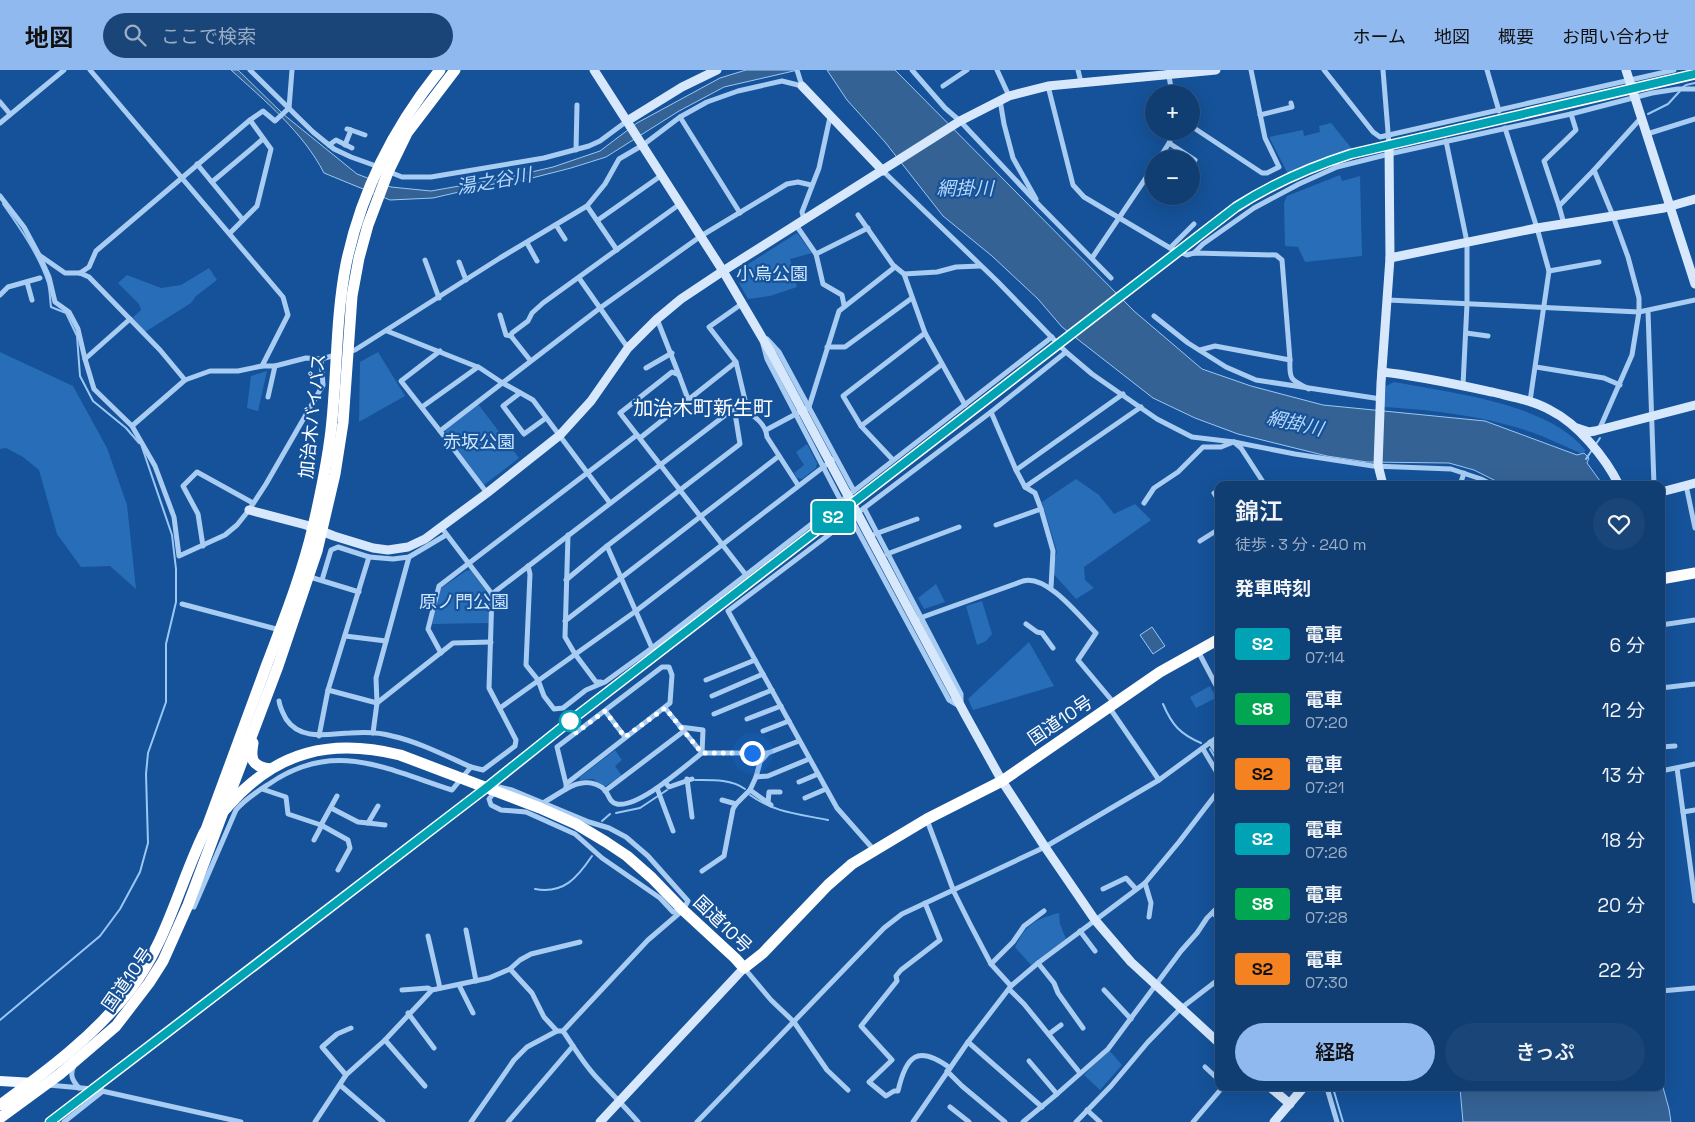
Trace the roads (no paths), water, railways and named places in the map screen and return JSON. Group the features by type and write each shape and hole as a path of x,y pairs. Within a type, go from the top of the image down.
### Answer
{"highway":[{"name":"加治木バイパス","path":"221,814 310,576 342,353 341,296 346,264 402,124 424,90 440,70"},
{"name":"加治木バイパス","path":"381,173 407,133 455,70"},
{"name":"加治木バイパス","path":"205,831 317,530"},
{"path":"1665,578 1695,573"},
{"name":"国道10号","path":"0,1105 53,1066 98,1026 130,990 187,898 205,831 249,785 270,769 295,757 314,751 358,748 400,755 540,808 576,824 633,861 744,968 763,953 828,885 852,864 927,819 1002,780 1160,672 1215,641"},
{"path":"256,724 252,758 256,765 270,769"},
{"name":"国道10号","path":"0,1118 46,1085 116,1026 149,983 163,961 221,814"}],"main road":[{"path":"0,1080 46,1085"}],"street":[{"path":"0,123 64,70"},
{"path":"90,70 283,297 288,315 262,366"},
{"path":"250,70 313,132 329,145 381,173 402,177 431,177 544,158 576,150 600,140 682,87 717,70"},
{"path":"80,273 89,267 96,251 250,120 263,111 275,122 289,108 292,70"},
{"path":"594,70 743,303 1002,780 1045,847 1096,920 1131,962 1215,1040"},
{"path":"912,70 958,122 1111,278"},
{"path":"943,86 967,70"},
{"path":"997,70 1009,96"},
{"path":"1078,70 1082,82"},
{"path":"322,580 331,550 338,547 369,557 393,559 410,557 560,435 591,401 628,348 657,319 723,271 958,122 1009,96 1048,86 1169,72 1216,70"},
{"path":"1200,132 1262,173 1267,173 1279,167 1265,138 1251,70"},
{"path":"1324,70 1373,132 1388,145 1446,141 1571,114 1634,97 1678,88 1695,89"},
{"path":"1380,481 1378,466 1382,372 1390,258 1388,145 1383,70"},
{"path":"1487,70 1499,110"},
{"path":"1626,70 1695,284"},
{"path":"1194,253 1203,244 1254,208 1337,167 1388,145 1499,110 1674,70"},
{"path":"797,71 802,86 830,117 1066,352 1092,374 1157,419 1192,437 1234,442 1295,454 1378,466 1440,468 1464,473 1483,481"},
{"path":"1169,72 1171,85"},
{"path":"132,426 185,380 210,372 238,371 262,366 274,366 306,358 321,359 355,350 587,206 620,160 680,117 707,102 738,91 782,81 802,86"},
{"path":"1048,86 1073,185 1084,197 1170,248 1187,255 1194,253 1276,254 1282,260 1290,360 1289,375 1292,380 1309,389"},
{"path":"1000,100 1013,158 1040,206"},
{"path":"0,102 10,114"},
{"path":"1260,115 1292,107 1292,103"},
{"path":"576,150 577,105"},
{"path":"1564,224 1544,161 1576,130 1571,114"},
{"path":"680,117 740,213"},
{"path":"830,117 819,168 811,185 800,222 816,254 823,284 842,295 844,305"},
{"path":"1559,206 1642,118"},
{"path":"1647,134 1695,119"},
{"path":"230,233 257,206 271,149 250,120"},
{"path":"1505,128 1537,228 1548,271 1530,401"},
{"path":"346,145 349,129 365,135"},
{"path":"212,182 263,139"},
{"path":"329,145 336,140 352,148"},
{"path":"1165,150 1171,140"},
{"path":"1446,141 1467,242 1466,333 1463,385"},
{"path":"1170,143 1180,150"},
{"path":"197,164 243,220"},
{"path":"1594,170 1613,216 1639,298 1639,312 1632,355 1598,431"},
{"path":"598,220 662,175"},
{"path":"1092,258 1145,180"},
{"path":"440,431 530,360 701,236 787,184 798,182 811,185"},
{"path":"0,196 24,227 39,255 55,302 69,312 78,329 84,359 94,389 132,426 155,466 174,517 179,556 225,535 237,525 251,506 266,484 323,385 321,359"},
{"path":"1390,258 1537,228 1671,207 1695,200"},
{"path":"511,336 512,333 528,321 532,313 543,303 680,204"},
{"path":"587,206 618,250"},
{"path":"858,215 895,267 904,274 925,333 941,365 965,405"},
{"path":"1170,248 1194,224"},
{"path":"556,225 564,238"},
{"path":"816,254 868,228"},
{"path":"527,243 537,261"},
{"path":"39,255 65,273 80,273 89,277 160,350 185,380"},
{"path":"425,260 439,298"},
{"path":"459,262 466,280"},
{"path":"1548,271 1599,262"},
{"path":"904,274 937,272 956,267 980,266"},
{"path":"766,430 809,407 826,347 839,311 844,305 895,267"},
{"path":"0,295 8,287 40,278"},
{"path":"579,278 628,348"},
{"path":"27,282 32,300"},
{"path":"826,347 845,347 912,298"},
{"path":"1388,300 1639,312 1695,300"},
{"path":"743,303 709,327 736,362 745,400 745,411 753,415 766,430 767,437 798,485"},
{"path":"1648,311 1654,481"},
{"path":"500,315 506,335 511,336 530,360"},
{"path":"1154,316 1188,343 1226,367 1256,380 1381,401"},
{"path":"84,359 130,319"},
{"path":"657,319 672,353 688,399"},
{"path":"387,331 478,367 533,400 610,503"},
{"path":"759,332 779,352 854,491"},
{"path":"759,332 767,358 841,501"},
{"path":"893,460 860,426 843,396 925,333"},
{"path":"1466,333 1488,336"},
{"path":"528,566 530,574 526,665 538,680 544,696 554,709 563,708 586,690 605,682 652,648 1052,337"},
{"path":"1200,350 1216,346 1290,360"},
{"path":"440,351 401,380 487,493"},
{"path":"874,850 837,808 728,611 991,412 1066,352"},
{"path":"646,368 672,353"},
{"path":"441,653 428,630 439,586 736,362"},
{"path":"860,426 941,365"},
{"path":"268,396 274,366"},
{"path":"422,407 478,367"},
{"path":"1536,367 1604,378 1620,385"},
{"path":"680,375 672,372 620,413 746,575"},
{"path":"1382,372 1463,385 1530,401 1549,409 1577,428 1588,432 1695,405"},
{"path":"520,393 503,406 524,434 546,418"},
{"path":"1016,470 1123,394"},
{"path":"492,594 745,400"},
{"path":"1025,487 1141,407"},
{"path":"566,580 607,546 740,444 734,408"},
{"path":"991,412 1016,470 1025,487 1035,493 1041,509 1053,550 1051,588"},
{"path":"1577,428 1618,481"},
{"path":"1234,442 1241,448 1262,481"},
{"path":"1144,503 1154,488 1178,472 1203,447 1221,447 1234,442"},
{"path":"565,622 780,456"},
{"path":"500,708 636,611 835,458"},
{"path":"203,546 198,514 183,486 197,472 251,506 373,548 388,550 408,547 443,531"},
{"path":"1461,481 1464,473"},
{"path":"1665,491 1691,484 1695,528"},
{"path":"864,508 961,694 961,707"},
{"path":"996,525 1041,509"},
{"path":"851,518 949,700 961,707"},
{"path":"862,540 876,533 917,519"},
{"path":"887,554 959,527"},
{"path":"279,701 280,708 292,727 298,731 319,736 373,733 392,735 471,767 483,770 515,746 516,740 489,688 492,594 443,531"},
{"path":"1200,541 1215,532"},
{"path":"568,535 565,637 596,682 605,682"},
{"path":"607,546 652,648"},
{"path":"319,736 328,690 369,557"},
{"path":"373,733 376,678 410,557"},
{"path":"310,576 359,592"},
{"path":"908,624 921,617 1029,579 1051,588 1096,632 1078,660 1112,705 1159,780"},
{"path":"182,604 280,630"},
{"path":"1665,624 1695,620"},
{"path":"1026,624 1037,632 1042,632 1053,648"},
{"path":"345,636 386,641"},
{"path":"376,703 454,643 491,642"},
{"path":"1198,650 1215,683"},
{"path":"706,680 755,660"},
{"path":"543,803 566,786 625,737 665,708 670,702 672,675 669,667 662,667 557,747 566,786"},
{"path":"712,696 763,674"},
{"path":"1665,688 1695,684"},
{"path":"328,690 376,703"},
{"path":"714,714 772,690"},
{"path":"747,719 781,706"},
{"path":"665,708 702,753"},
{"path":"605,711 625,737"},
{"path":"763,731 789,721"},
{"path":"605,791 682,729 703,730 702,753"},
{"path":"697,1122 884,928 902,914 1045,847 1159,780 1215,739"},
{"path":"566,786 576,783 593,782 605,791 610,800 616,804 626,804 657,788 702,753 768,753 800,741"},
{"path":"1210,742 1215,750"},
{"path":"1665,747 1675,746"},
{"path":"1202,749 1215,770"},
{"path":"702,871 724,856 736,804 750,790 760,762 768,753"},
{"path":"756,777 768,776 809,759"},
{"path":"187,898 194,907 236,810 242,803 283,774 302,766 324,761 343,760 382,766 452,790 471,767"},
{"path":"1665,770 1695,764"},
{"path":"1678,768 1683,812 1692,855 1695,899"},
{"path":"799,782 818,774"},
{"path":"665,782 669,786 689,779 692,817"},
{"path":"471,1122 514,1060 527,1046 560,1031 648,940 683,910 688,901 648,856 626,837 610,828 589,822 512,790 499,787 489,800 491,805 501,810 526,812 575,834 602,858 660,898 673,912 683,910"},
{"path":"657,788 673,831"},
{"path":"262,789 286,797 288,814 322,825 348,840 350,848 338,870"},
{"path":"805,798 826,789"},
{"path":"750,790 769,804 769,792 780,792"},
{"path":"913,1122 968,1042 1010,988 1038,962 1146,883 1215,795"},
{"path":"314,840 337,796"},
{"path":"722,800 736,804"},
{"path":"368,823 378,806"},
{"path":"331,808 358,822 385,824"},
{"path":"1683,812 1695,810"},
{"path":"927,819 954,889 991,964 1080,1073"},
{"path":"1103,889 1126,878 1136,889"},
{"path":"1146,883 1151,903 1149,918"},
{"path":"925,903 940,940 901,970 896,976 897,981 861,1026 892,1060 869,1082 886,1096 894,1091 898,1092 910,1059 916,1056 936,1058 949,1069 962,1086 1005,1122"},
{"path":"991,964 1013,942 1024,926 1044,911"},
{"path":"1023,1122 1108,1049 1207,918 1215,911"},
{"path":"466,930 476,981"},
{"path":"1080,931 1095,952"},
{"path":"428,936 440,988"},
{"path":"315,1122 346,1075 385,1040 408,1013 432,990 489,978 510,969 520,960 531,954 580,942"},
{"path":"1038,962 1084,1028"},
{"path":"600,1122 744,968 771,1000 794,1022 827,1070 848,1090"},
{"path":"510,969 532,993 544,1016 573,1046 597,1079 638,1122"},
{"path":"1076,1122 1180,1009 1215,982"},
{"path":"458,985 473,1013"},
{"path":"402,990 428,988 432,990"},
{"path":"1665,991 1695,988"},
{"path":"1104,990 1131,1019"},
{"path":"408,1013 434,1048"},
{"path":"1049,1034 1061,1026"},
{"path":"346,1075 322,1047 337,1034 351,1028"},
{"path":"385,1040 425,1086"},
{"path":"968,1042 1042,1107"},
{"path":"508,1122 573,1046"},
{"path":"78,1059 72,1070 72,1077 74,1083 79,1088"},
{"path":"1029,1061 1057,1094"},
{"path":"1205,1067 1215,1076"},
{"path":"46,1085 103,1092 241,1122"},
{"path":"340,1085 383,1122"},
{"path":"1192,1122 1219,1091"},
{"path":"1275,1091 1290,1104"},
{"path":"1274,1122 1301,1091"},
{"path":"1328,1091 1337,1122"},
{"path":"64,1122 103,1092"},
{"path":"950,1107 969,1122"},
{"path":"1087,1110 1100,1122"}],"water":[{"name":"湯之谷川","path":"231,70 238,70 283,114 357,174 391,187 431,191 510,177 553,167 600,151 637,123 720,78 746,70 798,70 724,87 679,111 606,157 528,179 498,183 433,198 390,200 324,173 294,131 270,105"},
{"name":"網掛川","path":"827,70 895,70 1134,311 1202,369 1251,386 1323,405 1485,421 1577,455 1584,453 1589,458 1587,463 1600,481 1496,481 1474,470 1449,463 1367,462 1327,456 1238,434 1195,418 1153,398 1062,327 1038,299 992,256 943,216 885,142 847,100"},
{"path":"1152,627 1165,646 1153,654 1140,635"},
{"path":"1460,1091 1664,1091 1671,1122 1463,1122"}],"waterway":[{"path":"1683,87 1695,83"},
{"path":"1648,114 1668,104 1680,91"},
{"path":"3,204 40,262 48,283 51,307 66,313 77,336 80,376 93,401 126,428 139,443"},
{"path":"1596,444 1600,438"},
{"path":"0,1020 100,936 120,909 140,872 148,843 146,774 148,753 166,702 166,644 176,602 176,569 172,535 142,447"},
{"path":"1586,459 1592,450"},
{"path":"1163,704 1178,728 1187,736 1201,743"},
{"path":"1210,749 1215,757"},
{"path":"695,780 715,780 734,783 745,789"},
{"path":"616,813 640,808 667,790"},
{"path":"750,795 778,809 828,820"},
{"path":"602,821 610,814"},
{"path":"535,889 554,889 569,883 592,856"},
{"path":"1334,1091 1343,1122"}],"railway":[{"path":"50,1122 516,765 570,721 1236,207 1292,176 1351,154 1695,74"}],"train":[{"name":"S2","path":"50,1122 516,765 570,721 1236,207 1278,182 1324,162 1351,154 1695,74"}],"district":[{"name":"加治木町新生町","path":"703,408"}],"park label":[{"name":"小烏公園","path":"772,273"},
{"name":"赤坂公園","path":"479,441"},
{"name":"原ノ門公園","path":"464,601"}]}
